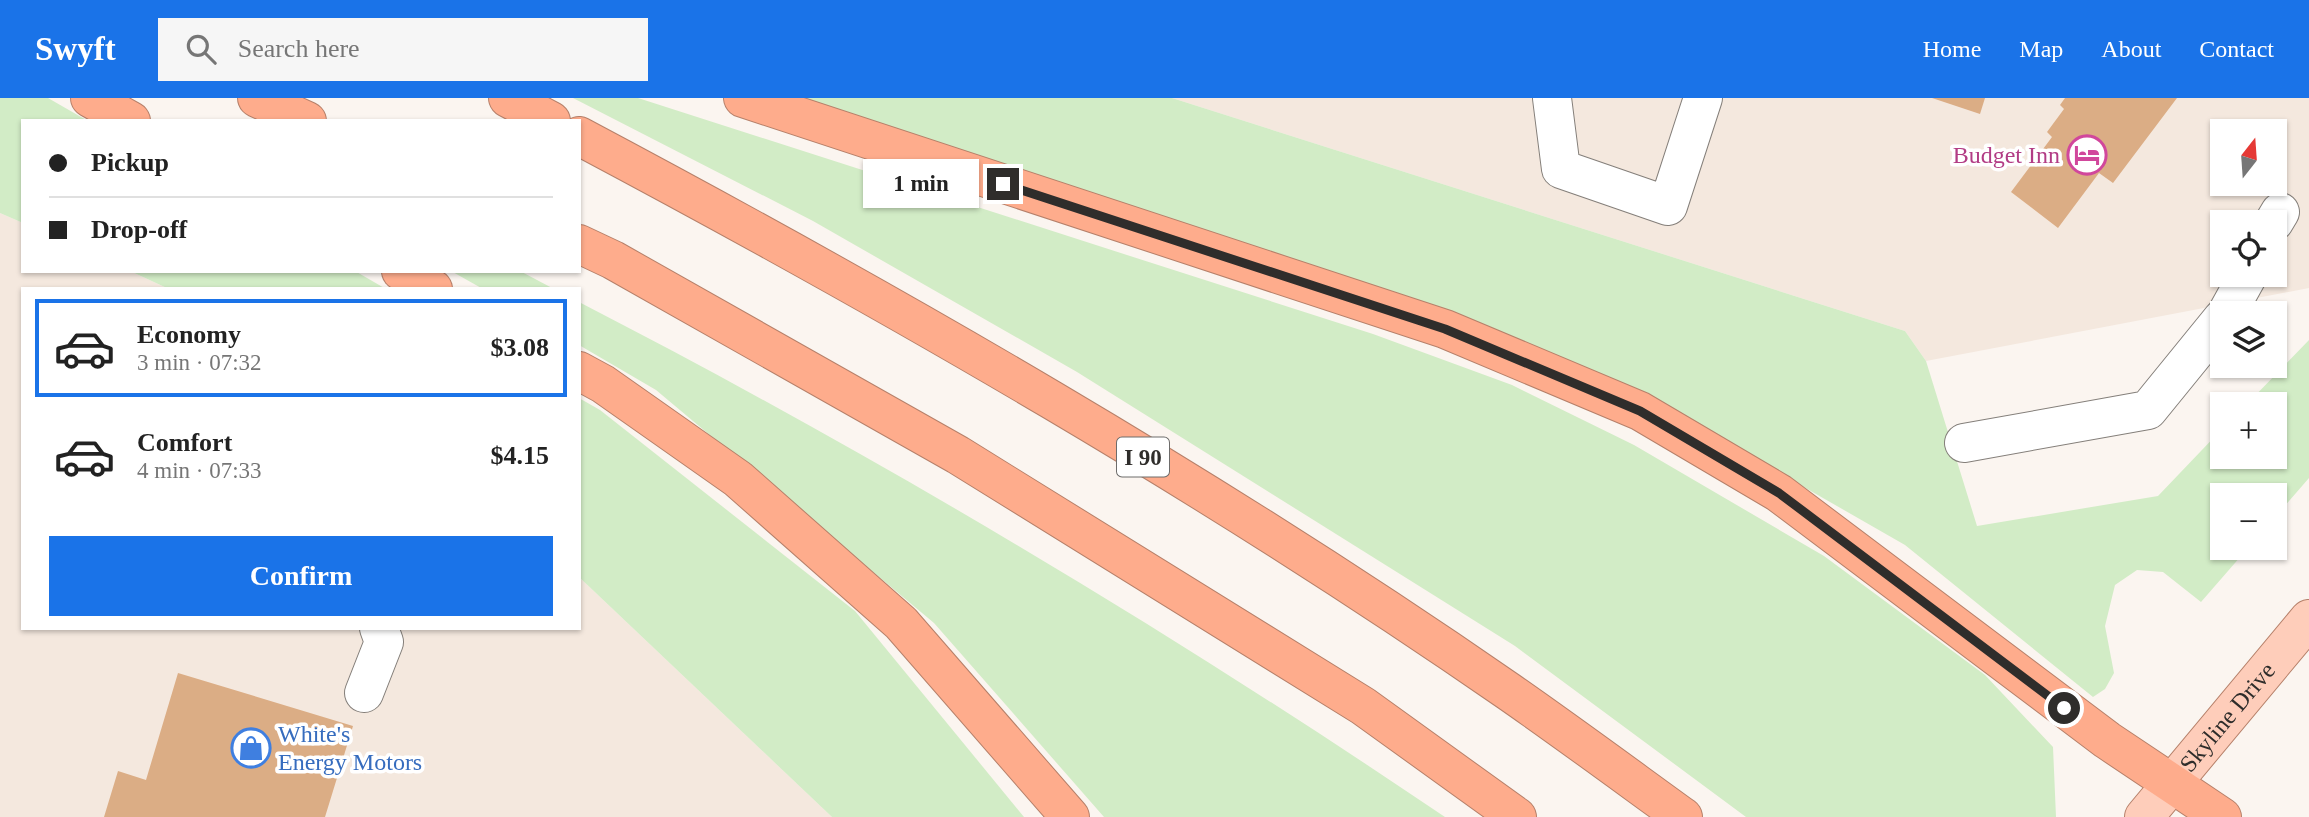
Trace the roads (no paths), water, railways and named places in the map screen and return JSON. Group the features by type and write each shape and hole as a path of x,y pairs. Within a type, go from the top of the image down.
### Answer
{"highway":[{"path":"90,98 127,119"},
{"path":"257,98 303,119"},
{"path":"509,98 547,119"},
{"path":"743,98 1445,329 1640,411 1779,493 2107,740 2222,817"},
{"name":"I 90","path":"581,137 756,229 1105,433 1292,549 1485,676 1683,817"},
{"path":"581,245 613,260 958,455 1363,706 1517,817"},
{"path":"405,273 429,287"},
{"path":"581,372 603,384 738,480 901,623 1070,817"}],"main road":[{"name":"Skyline Drive","path":"2144,817 2309,618"}],"lane":[{"path":"1552,98 1561,169 1668,206 1703,98"},
{"path":"1964,443 2148,410 2210,334"},
{"path":"364,693 384,642 380,630"}],"place":[{"name":"Budget Inn","path":"2087,155"},
{"name":"White's Energy Motors","path":"251,748"}]}
